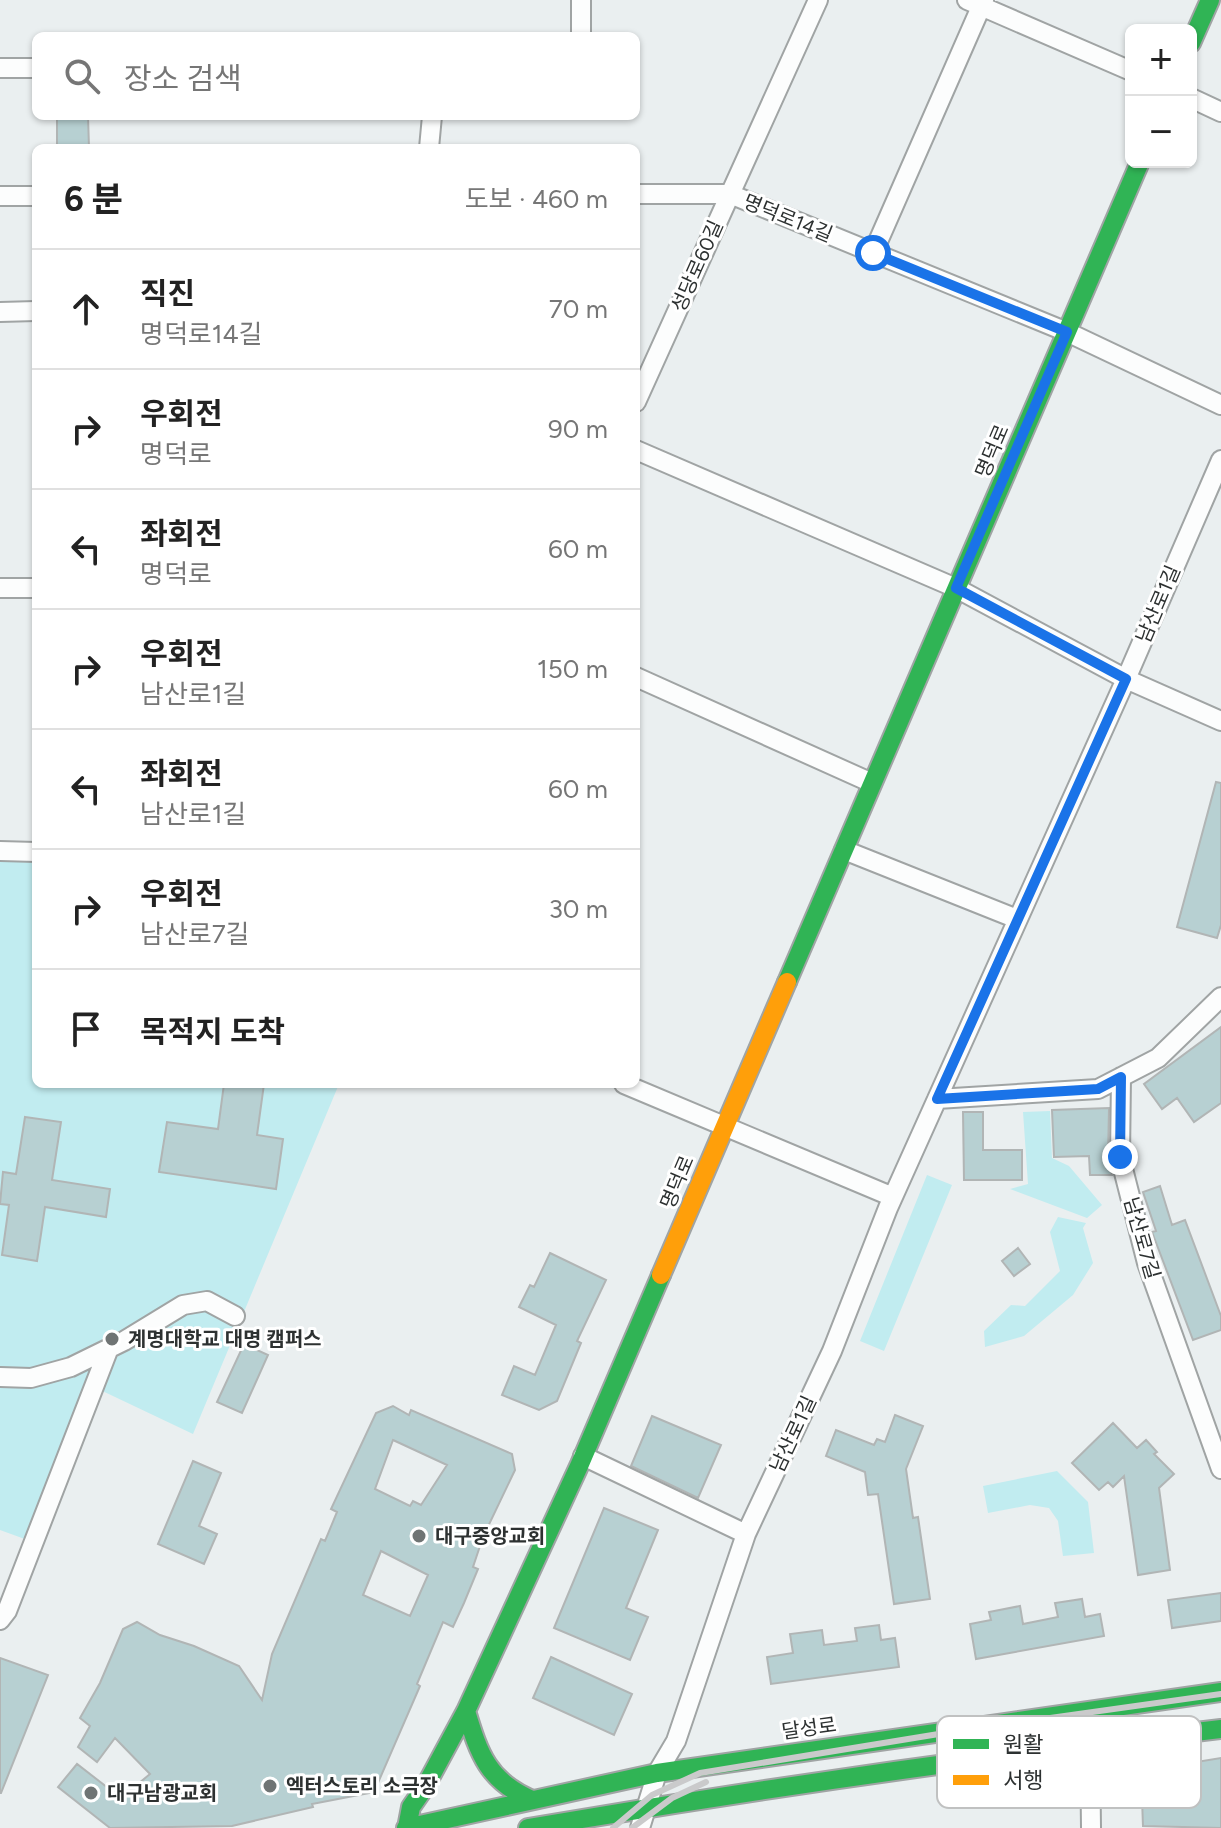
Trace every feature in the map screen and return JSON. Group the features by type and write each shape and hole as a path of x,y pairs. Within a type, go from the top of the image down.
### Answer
{"main road":[{"path":"1197,29 1210,0"},
{"name":"명덕로","path":"407,1828 411,1807 466,1711 583,1456 1137,168"},
{"name":"달성로","path":"1054,1716 1221,1692"},
{"path":"466,1711 489,1770 514,1794 532,1800"},
{"path":"1201,1731 1221,1729"},
{"name":"달성로","path":"407,1828 440,1824 657,1773 937,1733"},
{"path":"528,1828 937,1766"},
{"path":"425,1787 438,1803 440,1824"}],"street":[{"path":"581,0 581,32"},
{"name":"성당로60길","path":"640,393 818,0"},
{"path":"873,253 977,2 1125,68"},
{"path":"0,68 32,68"},
{"path":"1197,101 1221,112"},
{"path":"429,144 432,120"},
{"name":"명덕로14길","path":"640,194 730,194 1067,332"},
{"path":"0,196 32,196"},
{"path":"0,312 32,311"},
{"path":"1067,332 1221,405"},
{"path":"640,452 956,588 1126,679 1221,721"},
{"name":"남산로1길","path":"640,1828 657,1773 676,1741 746,1534 832,1351 893,1197 1221,460"},
{"path":"0,588 32,588"},
{"path":"640,679 872,783"},
{"path":"844,850 1017,919"},
{"path":"0,851 32,852"},
{"path":"937,1099 1098,1089 1158,1058 1221,997"},
{"name":"남산로7길","path":"1121,1077 1120,1157 1147,1263 1221,1469"},
{"path":"633,1088 893,1197"},
{"path":"0,1377 31,1378 71,1367 183,1305 207,1301 235,1316"},
{"path":"0,1620 7,1611 109,1348"},
{"path":"583,1456 746,1534"},
{"path":"1091,1808 1091,1828"}],"shaded area":[{"path":"0,852 32,852 32,1088 337,1088 193,1434 94,1387 33,1542 0,1530"},
{"path":"1050,1111 1052,1158 1069,1166 1102,1205 1087,1218 1010,1189 1028,1184 1023,1112"},
{"path":"927,1175 952,1185 884,1351 860,1341"},
{"path":"1058,1217 1086,1223 1083,1228 1093,1263 1073,1295 1024,1336 985,1347 984,1331 1011,1305 1025,1306 1060,1271 1050,1232"},
{"path":"1057,1471 1088,1502 1094,1553 1063,1556 1058,1521 1049,1508 1030,1505 988,1513 983,1486"}],"building":[{"path":"57,120 88,120 89,144 57,144"},
{"path":"1216,782 1221,783 1221,925 1217,938 1177,927"},
{"path":"1221,1027 1221,1103 1194,1122 1177,1098 1162,1109 1144,1084"},
{"path":"223,1088 263,1088 257,1135 283,1139 276,1189 159,1172 167,1122 218,1129"},
{"path":"1109,1108 1108,1157 1112,1175 1090,1175 1089,1156 1054,1157 1052,1110"},
{"path":"963,1112 983,1112 983,1150 1022,1150 1022,1180 964,1180"},
{"path":"25,1117 61,1122 52,1180 110,1189 106,1217 45,1207 37,1261 2,1255 9,1205 0,1204 3,1172 16,1174"},
{"path":"1160,1186 1172,1225 1185,1220 1221,1316 1221,1330 1193,1340 1152,1232 1156,1231 1143,1192"},
{"path":"1018,1248 1030,1264 1014,1276 1002,1261"},
{"path":"550,1253 606,1280 577,1341 581,1343 557,1401 539,1410 502,1395 514,1366 535,1375 556,1325 519,1307 530,1285 534,1287"},
{"path":"244,1344 268,1355 242,1413 217,1402"},
{"path":"393,1406 409,1415 411,1410 512,1454 515,1470 483,1537 473,1567 478,1569 464,1603 453,1627 443,1622 417,1684 420,1686 374,1792 312,1804 313,1807 232,1826 110,1828 58,1787 77,1764 121,1798 150,1774 115,1738 97,1762 78,1747 90,1726 80,1718 100,1683 123,1629 137,1622 160,1635 239,1666 262,1700 272,1654 321,1539 325,1541 337,1512 331,1509 376,1413","holes":["393,1440 447,1465 421,1505 413,1501 410,1506 375,1489","381,1551 428,1575 410,1616 363,1595"]},
{"path":"895,1415 923,1426 906,1469 913,1518 918,1517 930,1599 894,1604 878,1494 868,1495 865,1472 826,1456 836,1430 874,1445 877,1439 885,1442"},
{"path":"652,1416 721,1445 698,1498 631,1466"},
{"path":"1113,1423 1137,1448 1146,1440 1157,1452 1154,1454 1174,1474 1159,1488 1170,1570 1138,1575 1124,1476 1113,1487 1108,1482 1099,1490 1072,1463"},
{"path":"193,1461 221,1473 199,1526 217,1534 204,1564 158,1544"},
{"path":"604,1508 658,1530 626,1608 648,1617 630,1660 554,1628"},
{"path":"1221,1593 1221,1621 1172,1628 1168,1600"},
{"path":"1082,1599 1085,1617 1100,1614 1104,1636 976,1659 970,1624 991,1620 989,1612 1020,1606 1023,1624 1058,1617 1055,1603"},
{"path":"879,1625 881,1640 895,1638 899,1667 771,1684 767,1657 793,1653 790,1634 822,1630 824,1645 857,1641 855,1628"},
{"path":"551,1657 632,1694 614,1735 533,1698"},
{"path":"0,1658 48,1675 1,1793 0,1793"},
{"path":"1221,1758 1221,1828 1143,1826 1142,1808 1201,1808 1201,1761"}],"railway":[{"path":"1064,1716 1221,1694"},
{"path":"613,1828 652,1795 700,1773 937,1734"},
{"path":"632,1828 672,1798 706,1782"}],"traffic: fast":[{"path":"1197,29 1210,0"},
{"path":"787,982 1137,168"},
{"path":"407,1828 411,1807 466,1711 580,1464 661,1275"},
{"path":"1054,1716 1221,1692"},
{"path":"466,1711 481,1753 495,1775 532,1800"},
{"path":"1201,1731 1221,1729"},
{"path":"406,1828 657,1773 937,1733"},
{"path":"528,1828 937,1765"}],"traffic: slow":[{"path":"661,1275 787,982"}],"place":[{"name":"계명대학교 대명 캠퍼스","path":"112,1339"},
{"name":"대구중앙교회","path":"419,1536"},
{"name":"엑터스토리 소극장","path":"270,1786"},
{"name":"대구남광교회","path":"91,1793"}],"route":[{"path":"873,253 1067,332 956,588 1126,679 937,1099 1098,1089 1121,1077 1120,1157"}]}
